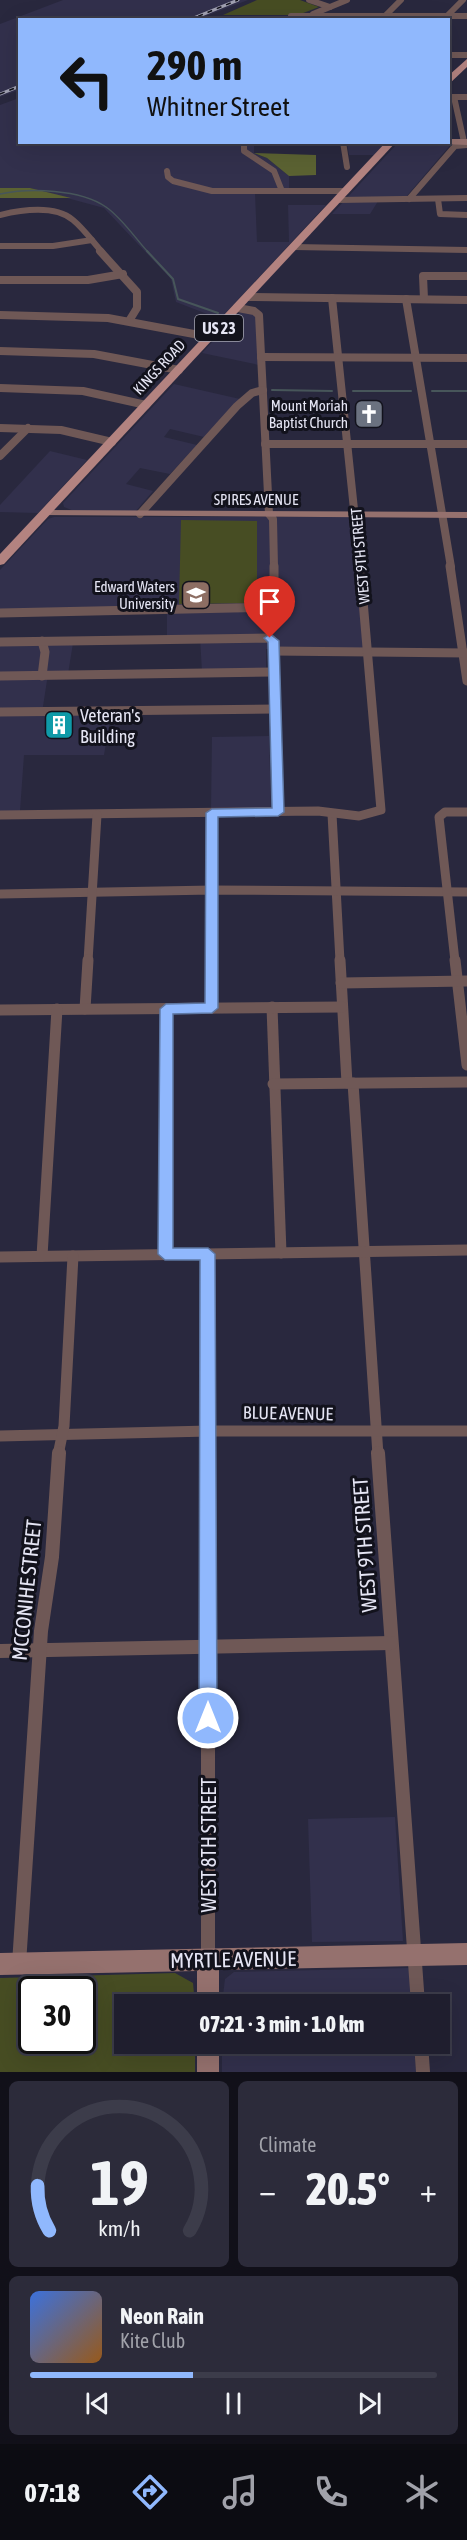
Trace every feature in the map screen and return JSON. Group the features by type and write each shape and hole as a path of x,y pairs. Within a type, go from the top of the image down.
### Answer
{"main road":[{"path":"450,80 467,62"},
{"path":"450,142 466,143"},
{"name":"KINGS ROAD","path":"0,561 390,144"},
{"name":"SPIRES AVENUE","path":"46,513 467,515"},
{"name":"MYRTLE AVENUE","path":"9,1964 467,1954"},
{"name":"WEST 8TH STREET","path":"208,1960 208,1994"},
{"path":"208,2054 208,2072"}],"street":[{"path":"309,0 330,7"},
{"path":"307,16 347,0"},
{"path":"383,18 401,0"},
{"path":"447,16 463,0"},
{"path":"291,16 436,18 467,16"},
{"path":"450,55 467,55"},
{"path":"409,199 455,146 466,143 451,97 467,97"},
{"path":"244,144 244,151 264,161 279,179 284,191"},
{"path":"343,144 347,167"},
{"path":"167,171 168,177 173,181 203,189 346,191"},
{"path":"338,200 467,198"},
{"path":"438,199 440,214 467,214"},
{"path":"0,215 55,213 70,218 137,292 137,308 129,321"},
{"path":"0,246 53,246 92,240"},
{"path":"294,247 467,250"},
{"path":"0,280 88,280 123,274"},
{"path":"424,299 423,276 467,276"},
{"path":"248,297 467,300"},
{"name":"WEST 9TH STREET","path":"332,298 356,515 382,806 378,813 332,814 342,1007 365,1252 417,1994"},
{"path":"406,299 465,652 467,681"},
{"path":"0,612 274,607 273,519 269,514 259,315 254,311 237,308"},
{"path":"0,315 80,316 129,321 210,337"},
{"path":"0,351 94,354 179,370"},
{"path":"261,357 467,358"},
{"path":"0,388 74,390 146,405"},
{"path":"140,514 237,406 252,393 262,390"},
{"path":"0,428 61,430 112,442"},
{"path":"0,456 28,428"},
{"path":"265,444 467,444"},
{"path":"0,642 270,638 273,641 278,812"},
{"path":"42,641 45,652 42,676"},
{"path":"273,651 465,652"},
{"path":"0,676 273,672"},
{"path":"0,712 275,709"},
{"path":"0,815 318,811 332,814"},
{"path":"467,812 446,812 440,815 447,892 462,982 467,1065"},
{"path":"212,813 212,1008"},
{"path":"85,1009 97,815"},
{"path":"0,894 212,891 467,892"},
{"path":"341,982 462,982"},
{"path":"272,1007 273,1084 281,1253"},
{"path":"0,1010 342,1007"},
{"path":"42,1256 57,1009"},
{"path":"165,1254 166,1009"},
{"path":"273,1084 467,1082"},
{"path":"0,1257 467,1250"},
{"name":"WEST 8TH STREET","path":"208,1254 208,1960"},
{"name":"MCCONIHE STREET","path":"9,1964 40,1650 52,1557 73,1256"},
{"name":"BLUE AVENUE","path":"0,1437 209,1431 467,1431"},
{"path":"0,1651 391,1642"},
{"path":"422,2054 423,2072"}],"shaded area":[{"path":"63,0 248,0 201,18 18,18 18,90 0,97 0,24"},
{"path":"18,98 18,144 254,144 254,153 267,158 289,176 289,192 255,193 257,242 289,242 288,205 326,205 220,319 176,302 171,279 104,208 30,188 0,188 0,105"},
{"path":"452,143 405,198 380,198 370,214 332,214 396,145"},
{"path":"347,144 384,144 374,155 349,155"},
{"path":"242,310 256,315 259,365 202,353"},
{"path":"174,384 240,399 204,437 170,429 164,437 197,445 170,474 140,468 126,484 153,491 135,512 74,511 64,507 63,503"},
{"path":"50,451 87,460 38,513 0,512 0,505"},
{"name":"Edward Waters University","path":"54,517 353,517 364,650 266,649 266,670 202,672 200,637 167,637 167,608 0,610 0,570 48,519"},
{"name":"Edward Waters University","path":"73,643 68,674 48,674 42,713 111,714 104,755 24,755 20,811 0,811 0,645"},
{"path":"269,736 271,807 268,810 211,811 212,737"},
{"path":"395,1817 403,1941 312,1942 308,1819"},
{"path":"409,1968 411,1994 223,1994 225,1979 234,1972"},
{"path":"222,2054 415,2054 416,2072 222,2072"}],"green space":[{"path":"257,0 300,0 319,7 298,15 223,15"},
{"path":"254,153 316,155 316,175 289,176 267,158"},
{"path":"0,188 30,188 71,198 0,198"},
{"path":"181,520 257,521 257,603 179,604"},
{"path":"175,1973 193,1983 194,1994 114,1994 114,2054 195,2054 195,2072 0,2072 0,1978 18,1977 18,2054 96,2054 96,1976 70,1976"}],"waterway":[{"path":"0,194 26,191 69,193 95,201 117,217 148,252"},
{"path":"147,251 173,279 178,299 218,313"},
{"path":"272,390 332,391"},
{"path":"353,391 411,391"},
{"path":"432,391 467,391"}],"railway":[{"path":"194,18 238,0"},
{"path":"0,94 18,87"}],"place":[{"name":"Mount Moriah Baptist Church","path":"369,414"},
{"name":"Edward Waters University","path":"196,595"},
{"name":"Veteran's Building","path":"59,725"}],"route":[{"path":"208,1718 208,1254 165,1254 166,1009 212,1008 212,813 278,812 273,641 270,638"}]}
